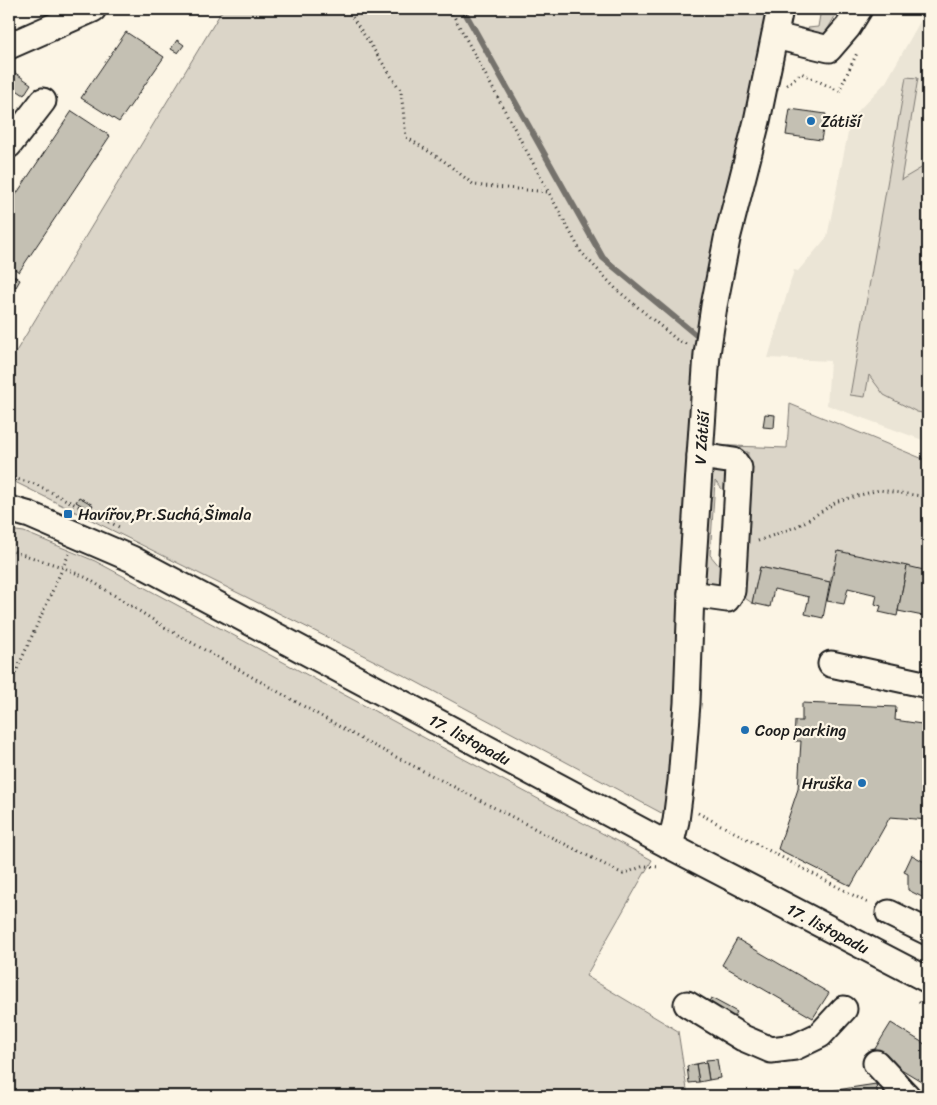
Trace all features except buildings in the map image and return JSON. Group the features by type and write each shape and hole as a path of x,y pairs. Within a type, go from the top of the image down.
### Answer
{"street":[{"path":"9,46 93,9"},
{"name":"V Zátiší","path":"668,857 681,782 707,354 726,239 757,121 780,9"},
{"path":"775,36 829,49 848,27 859,9"},
{"path":"9,145 43,101"},
{"path":"691,594 727,599 732,591 739,468 734,461 700,456"},
{"name":"17. listopadu","path":"9,508 30,515 132,559 668,857 922,989"},
{"path":"831,664 928,685"},
{"path":"889,914 928,932"},
{"path":"687,1004 742,1038 771,1050 795,1048 820,1035 844,1009"},
{"path":"876,1063 907,1096"}],"path":[{"path":"347,9 401,91 406,136 444,161 474,186 548,192"},
{"path":"450,9 581,252 616,289 676,339 707,354"},
{"path":"786,86 801,73 839,91 859,48"},
{"path":"9,477 35,484 123,529"},
{"path":"735,544 754,542 772,536 798,526 838,501 879,490 928,497"},
{"path":"9,687 78,535"},
{"path":"9,550 62,567 87,578 166,628 362,740 623,874 668,857"},
{"path":"677,811 691,809 889,914"},
{"path":"922,989 928,1010"}],"shaded area":[{"path":"223,9 780,9 712,360 706,445 787,448 790,404 928,461 928,592 903,586 904,580 834,565 830,582 760,567 752,603 742,596 740,589 748,452 714,451 726,469 731,499 715,481 710,555 725,573 722,585 694,601 669,817 407,677 9,479 9,363"},
{"path":"821,9 839,9 825,34 818,37 811,34 808,28 818,27"},
{"path":"927,9 928,442 827,405 830,361 768,358 794,270 798,271 827,237 851,118 886,82"},
{"path":"906,77 918,78 901,180 928,164 928,414 917,412 884,395 869,375 865,397 850,395"},
{"path":"9,530 24,532 95,561 652,860 586,976 678,1031 688,1096 9,1096"}],"waterway":[{"path":"463,9 603,258 696,335"}],"place":[{"name":"Zátiší","path":"811,121"},
{"name":"Havířov,Pr.Suchá,Šimala","path":"68,514"},
{"name":"Coop parking","path":"745,730"},
{"name":"Hruška","path":"862,783"}]}
